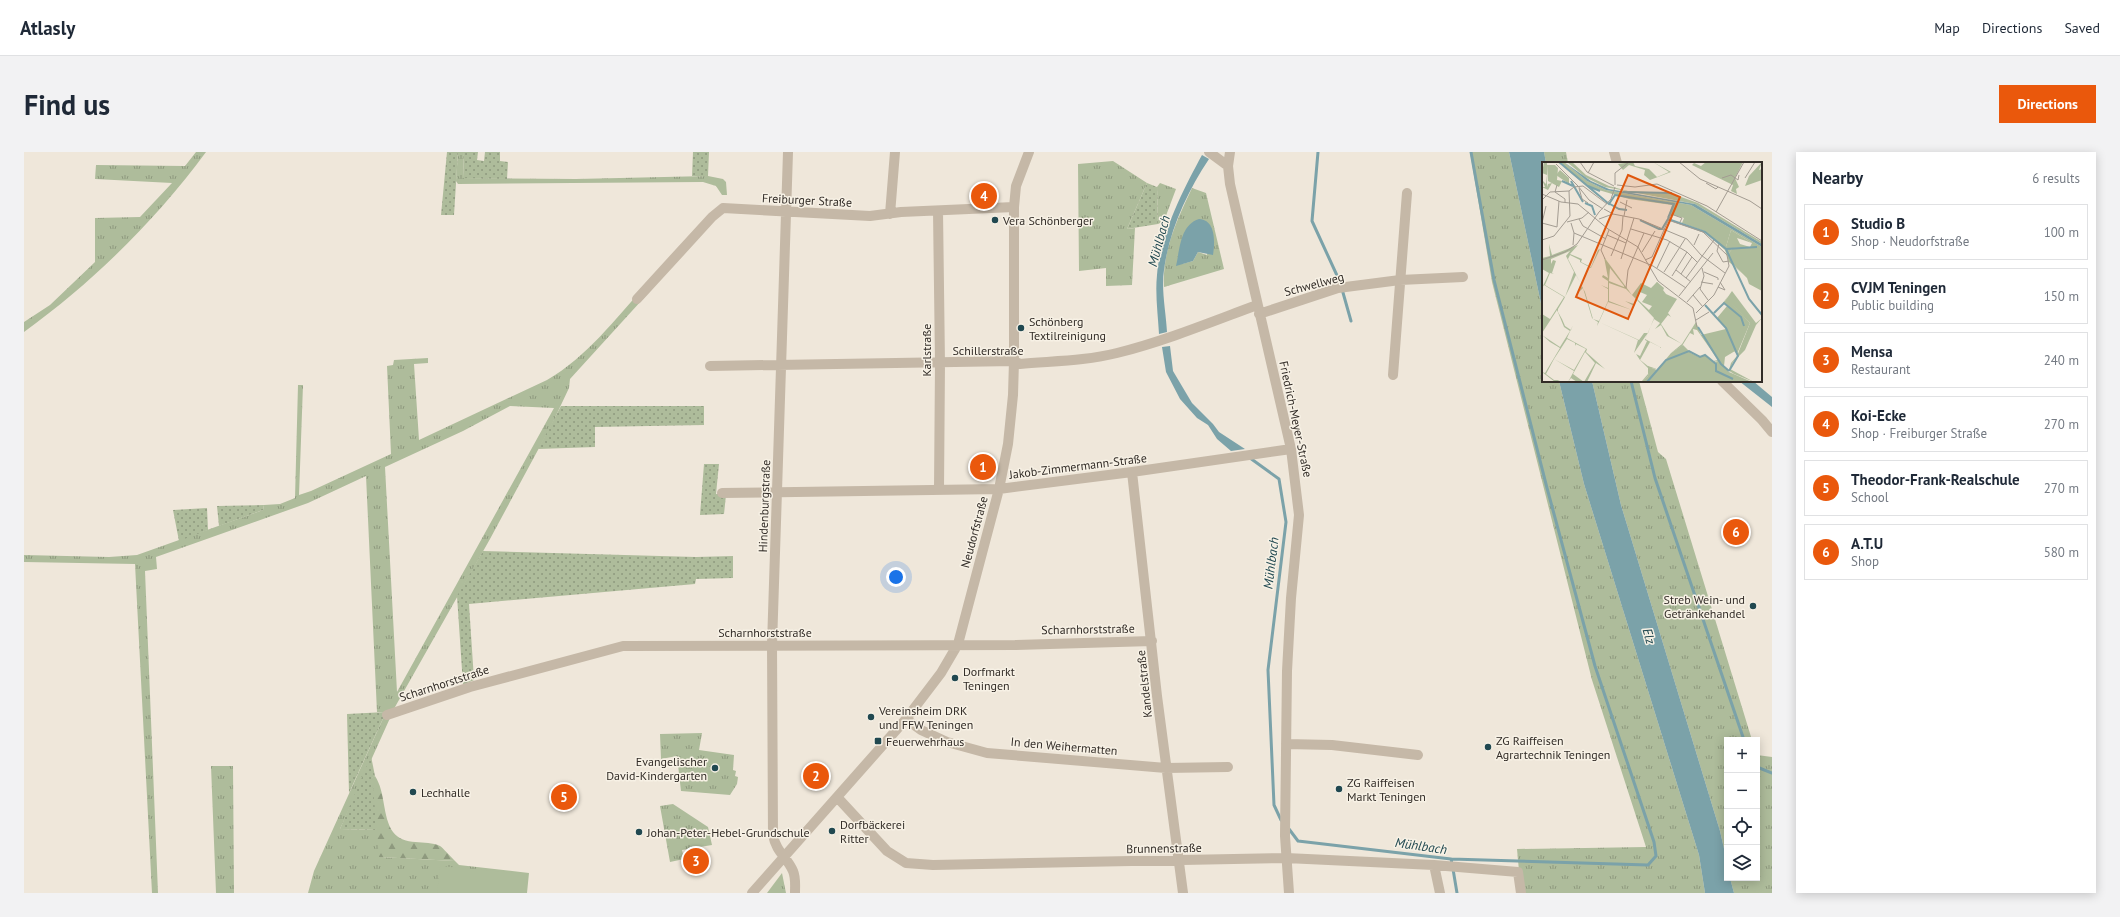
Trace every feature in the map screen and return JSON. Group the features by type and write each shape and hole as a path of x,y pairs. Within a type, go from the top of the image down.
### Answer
{"street":[{"name":"Hindenburgstraße","path":"788,152 772,645 773,835 774,844 793,871 795,879 795,893"},
{"path":"890,214 895,152"},
{"name":"Neudorfstraße","path":"752,893 906,719 941,673 958,644 999,489 1008,444 1013,395 1014,361 1014,208 1016,186 1029,152"},
{"name":"Friedrich-Meyer-Straße","path":"1230,152 1228,166 1258,309 1291,449 1299,515 1291,598 1286,744 1285,836 1289,893"},
{"path":"1614,152 1617,162"},
{"path":"1211,153 1228,166"},
{"path":"1394,375 1407,193"},
{"name":"Freiburger Straße","path":"637,299 712,217 724,208 870,216 938,211 1014,208"},
{"name":"Karlstraße","path":"938,211 940,363 939,489"},
{"name":"Schwellweg","path":"1258,309 1342,288 1400,280 1463,277"},
{"name":"Schillerstraße","path":"710,366 1014,361 1020,364 1070,360 1116,353 1164,340 1258,309"},
{"path":"1723,382 1772,432"},
{"name":"Jakob-Zimmermann-Straße","path":"722,492 778,490 999,489 1132,472 1291,449"},
{"name":"Kandelstraße","path":"1132,472 1166,768 1183,893"},
{"name":"Scharnhorststraße","path":"387,715 470,687 623,646 1014,645 1152,642"},
{"name":"In den Weihermatten","path":"906,719 921,730 946,742 987,752 1166,768 1228,767"},
{"path":"1286,744 1332,745 1418,755"},
{"name":"Brunnenstraße","path":"837,797 887,851 906,863 933,865 1286,858 1434,865 1518,872 1521,893"},
{"path":"1434,865 1440,893"}],"green space":[{"path":"196,152 206,152 187,177 145,226 99,271 50,313 24,332 24,322 50,305 95,262 95,218 140,217 172,183 95,179 96,165 185,166"},
{"path":"447,152 458,152 454,215 441,215"},
{"path":"458,152 464,152 463,178 576,179 708,176 723,179 726,182 727,195 722,195 716,186 703,182 458,184 456,181"},
{"path":"464,152 478,152 477,160 484,161 485,152 500,152 500,161 508,162 507,179 463,178"},
{"path":"693,152 709,152 708,176 692,176"},
{"path":"1470,152 1509,152 1542,308 1542,382 1559,382 1584,484 1699,855 1705,893 1521,893 1517,849 1646,847 1592,680 1492,282"},
{"path":"1544,152 1566,152 1568,162 1546,162"},
{"path":"1113,161 1147,183 1127,229 1135,228 1132,285 1106,286 1106,268 1079,271 1078,164"},
{"path":"1147,183 1157,187 1158,224 1127,229"},
{"path":"1160,183 1176,189 1164,221 1158,224 1157,187"},
{"path":"1192,188 1206,193 1224,269 1164,287 1165,261 1168,248 1176,224","holes":["1211,226 1207,255 1198,252 1193,261 1182,264"]},
{"path":"646,285 652,289 570,379 569,388 552,424 490,539 395,707 340,829 377,830 380,857 455,861 459,865 529,873 527,893 308,893 314,871 386,712 377,712 366,476 308,503 156,557 157,569 145,571 158,893 152,893 135,564 24,562 24,555 109,557 137,555 263,510 264,505 280,504 295,498 298,385 303,385 299,495 311,491 391,454 387,366 393,365 394,360 428,358 428,363 414,364 419,440 547,380 561,371 600,337","holes":["510,406 554,408 397,692 385,467 463,431"]},
{"path":"1592,382 1639,382 1658,452 1666,459 1751,737 1724,737 1724,849 1720,831 1621,505"},
{"path":"561,406 704,406 704,425 595,427 595,447 538,449"},
{"path":"704,464 719,464 716,494 726,495 724,514 700,515"},
{"path":"264,505 263,510 219,526 217,506"},
{"path":"207,508 208,530 179,541 173,510"},
{"path":"483,551 696,557 733,556 733,578 696,579 695,584 469,604 474,680 463,685 457,596"},
{"path":"386,712 349,793 347,714"},
{"name":"Evangelischer David-Kindergarten","path":"702,733 699,750 734,755 733,770 736,771 735,776 738,777 737,784 730,795 681,791 677,756 661,759 660,734"},
{"path":"1760,755 1772,757 1772,893 1734,893 1731,881 1760,881"},
{"path":"371,756 375,776 372,778 377,830 340,829"},
{"path":"211,766 233,766 234,893 216,893"},
{"path":"375,776 381,790 387,819 393,832 403,840 440,846 455,861 379,857 371,778"},
{"path":"673,804 708,827 712,845 682,850 684,859 670,862 660,806"},
{"path":"440,866 527,874 525,893 437,893"},
{"path":"782,873 786,893 767,893"}],"water":[{"path":"1509,152 1544,152 1546,162 1542,162 1542,308"},
{"path":"1202,155 1209,159 1186,198 1166,255 1163,285 1167,332 1159,334 1156,282 1159,260 1168,229 1180,198"},
{"path":"1199,219 1205,220 1209,223 1213,232 1213,255 1198,252 1193,261 1176,266 1184,232 1188,226"},
{"path":"1170,346 1173,371 1192,403 1219,432 1245,449 1231,451 1217,439 1208,425 1197,418 1180,399 1166,372 1162,347"},
{"name":"Elz","path":"1559,382 1592,382 1621,505 1720,831 1724,849 1724,881 1731,881 1734,893 1705,893 1699,855 1584,484"},
{"path":"1740,382 1754,382 1772,397 1772,407"}],"waterway":[{"path":"1318,152 1312,221 1340,282 1351,321"},
{"path":"1451,859 1648,865 1656,856 1654,842 1595,666 1547,488 1494,280 1471,152"},
{"path":"1631,382 1655,478 1743,737"},
{"name":"Mühlbach","path":"1250,458 1279,479 1286,522 1268,670 1274,805 1281,820"},
{"path":"1760,768 1772,773"},
{"name":"Mühlbach","path":"1289,829 1298,841 1451,859 1452,864"},
{"name":"Mühlbach","path":"1453,869 1457,893"}],"place":[{"name":"Koi-Ecke","path":"984,196"},
{"name":"Vera Schönberger","path":"995,220"},
{"name":"Schönberg Textilreinigung","path":"1021,328"},
{"name":"Studio B","path":"983,467"},
{"name":"A.T.U","path":"1736,532"},
{"name":"Streb Wein- und Getränkehandel","path":"1753,606"},
{"name":"Dorfmarkt Teningen","path":"955,678"},
{"name":"Vereinsheim DRK und FFW Teningen","path":"871,717"},
{"name":"Feuerwehrhaus","path":"878,741"},
{"name":"ZG Raiffeisen Agrartechnik Teningen","path":"1488,747"},
{"name":"Evangelischer David-Kindergarten","path":"715,768"},
{"name":"CVJM Teningen","path":"816,776"},
{"name":"ZG Raiffeisen Markt Teningen","path":"1339,789"},
{"name":"Lechhalle","path":"413,792"},
{"name":"Theodor-Frank-Realschule","path":"564,797"},
{"name":"Dorfbäckerei Ritter","path":"832,831"},
{"name":"Johan-Peter-Hebel-Grundschule","path":"639,832"},
{"name":"Mensa","path":"696,861"}]}
